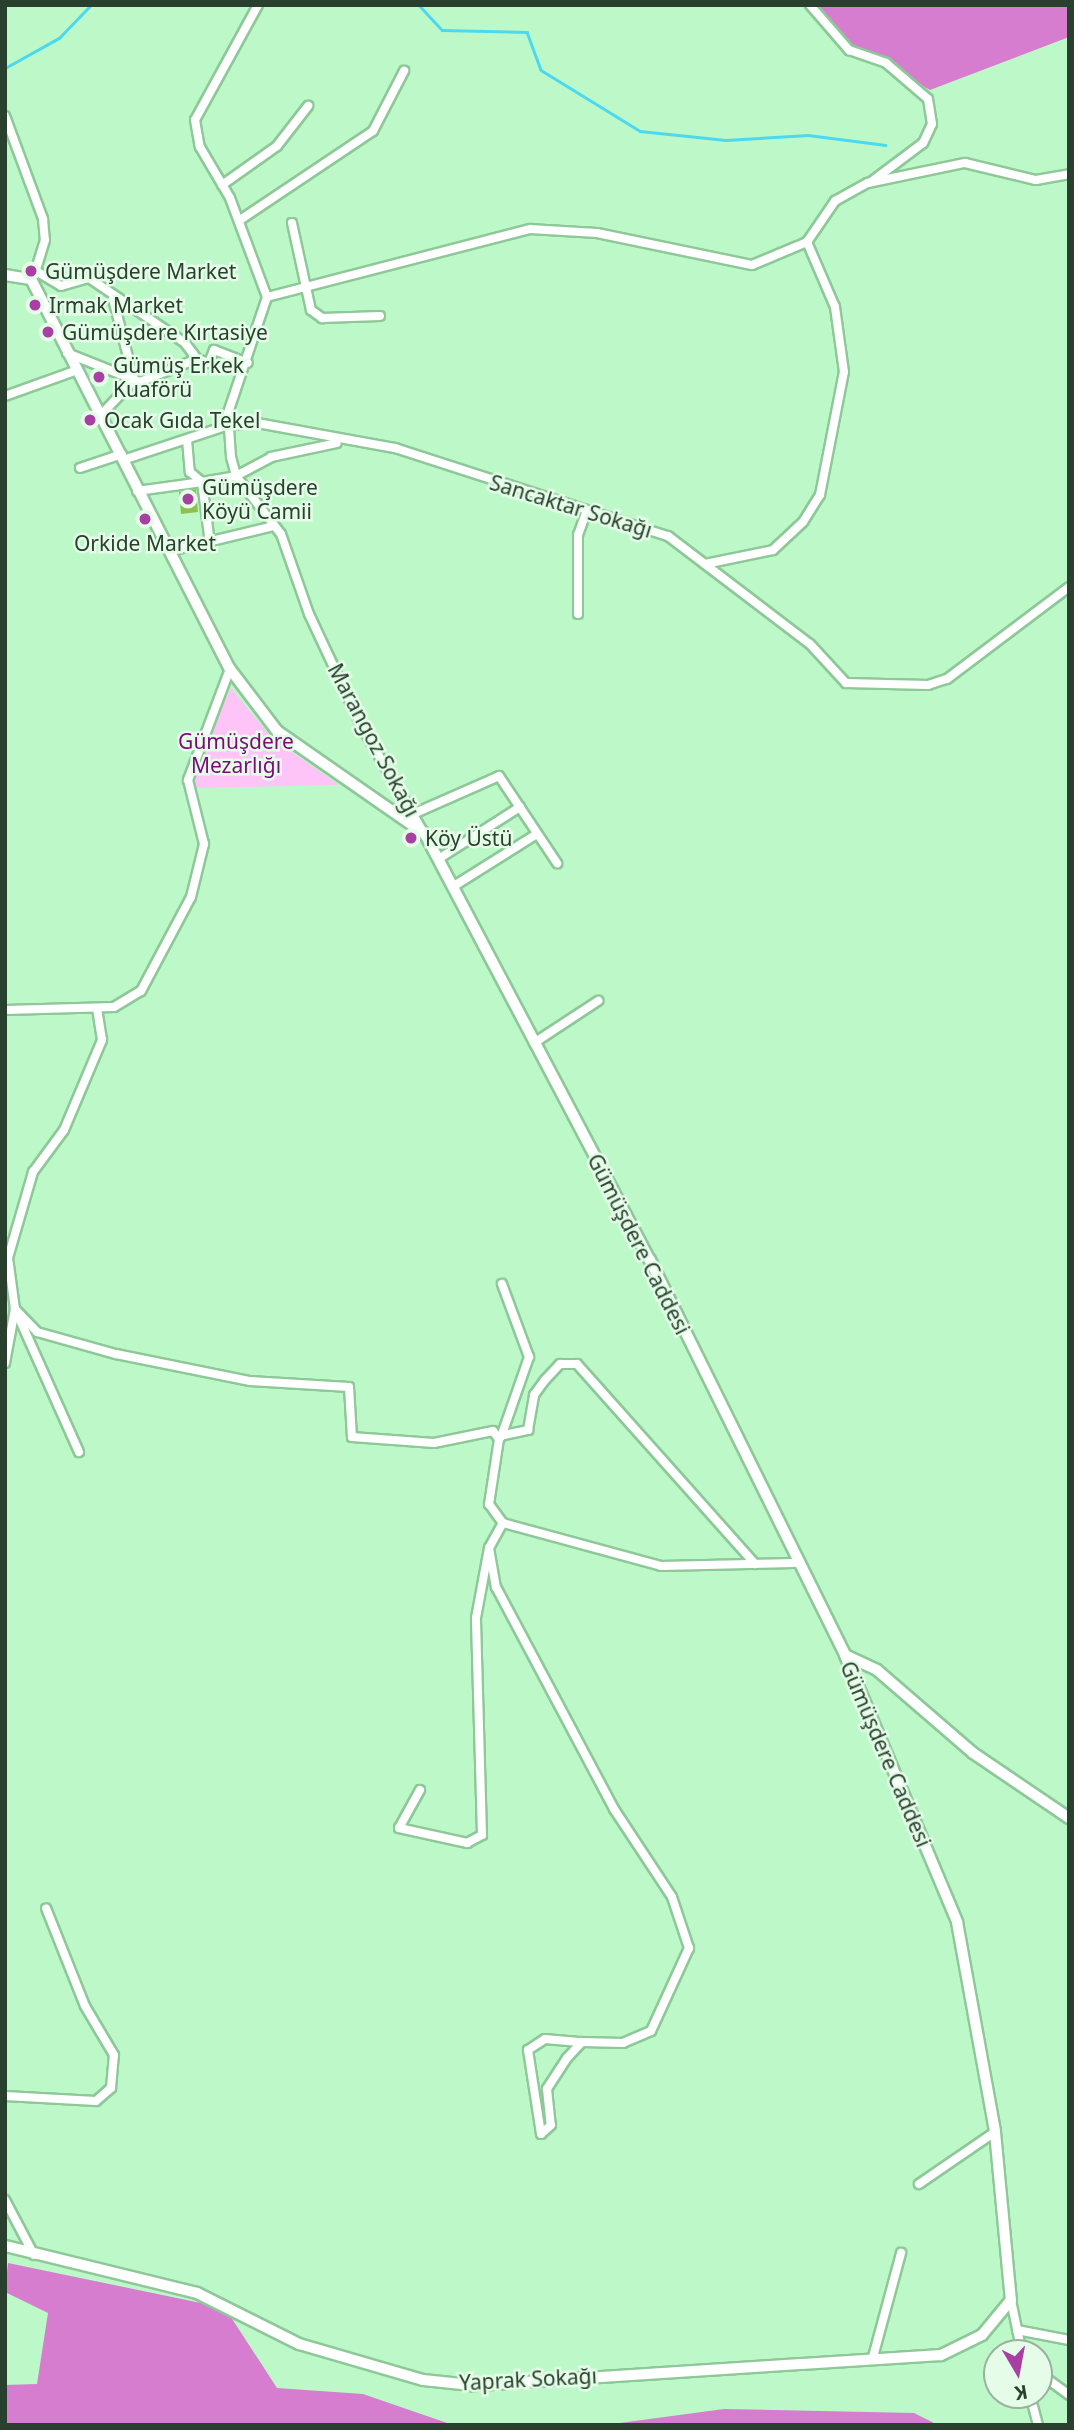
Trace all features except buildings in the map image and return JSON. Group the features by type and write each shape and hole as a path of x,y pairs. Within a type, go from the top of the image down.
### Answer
{"street":[{"path":"236,476 226,426 267,297 240,220 200,147 195,120 258,5"},
{"path":"267,297 305,285 490,244 530,229 597,233 752,265 807,242 835,201 868,183 923,143 932,124 928,99 886,62 849,50 810,5"},
{"path":"240,220 373,131 404,71"},
{"path":"222,185 277,146 308,106"},
{"path":"5,116 43,219 45,240 33,275"},
{"path":"868,183 965,163 1036,180 1069,174"},
{"path":"292,223 311,310 322,318 380,316"},
{"path":"705,564 773,550 803,522 822,488 844,372 835,307 807,242"},
{"path":"5,275 33,275 61,286 89,278 113,299 171,333 197,359 209,363 214,350 248,363"},
{"name":"Gümüşdere Caddesi","path":"33,275 75,371 99,417 124,456 137,491 230,668 277,731 425,834 440,858 534,1043 650,1260 794,1563 845,1655 957,1922 995,2132 1011,2300 1019,2339"},
{"path":"113,299 134,380"},
{"path":"66,352 134,380"},
{"path":"99,417 134,380 197,359"},
{"path":"5,396 75,371"},
{"name":"Sancaktar Sokağı","path":"80,468 187,440 226,426 271,424 343,443 395,448 586,513 668,536 810,644 846,683 919,685 947,679 1069,587"},
{"path":"187,440 190,471 202,482 209,536"},
{"path":"137,491 236,476 271,457 343,443"},
{"name":"Marangoz Sokağı","path":"236,476 270,527 281,534 323,646 425,834"},
{"path":"578,614 578,535 586,513"},
{"path":"170,551 209,536 270,527"},
{"path":"5,1010 97,1009 132,1002 141,991 191,897 204,844 188,780 230,668"},
{"path":"413,814 499,776 557,863"},
{"path":"440,858 520,807"},
{"path":"454,886 537,834"},
{"path":"534,1043 598,1002"},
{"path":"79,1452 15,1309 8,1258 33,1172 64,1130 102,1040 97,1009"},
{"path":"502,1284 529,1357 501,1437 489,1504 503,1523 661,1566 794,1563"},
{"path":"5,1363 15,1309"},
{"path":"15,1309 37,1332 116,1354 250,1381 349,1387 352,1437 434,1443 485,1431 501,1437 528,1430 534,1395 545,1380 560,1364 577,1364 755,1564"},
{"path":"420,1790 399,1828 467,1843 482,1835 476,1618 489,1548 503,1523"},
{"path":"489,1548 502,1599 614,1809 672,1897 689,1948 651,2031 623,2043 545,2039 528,2050 541,2134 551,2125 551,2081 582,2042"},
{"path":"845,1655 877,1670 973,1753 1069,1818"},
{"path":"5,2096 96,2101 113,2080 114,2055 85,2006 46,1908"},
{"path":"919,2184 995,2132"},
{"path":"5,2200 36,2258"},
{"name":"Yaprak Sokağı","path":"5,2246 36,2258 197,2293 290,2341 447,2384 953,2352 982,2335 1011,2300"},
{"path":"873,2357 901,2253"},
{"path":"1017,2330 1069,2340"},
{"path":"1053,2383 1069,2395"}],"green space":[{"name":"Gümüşdere Mezarlığı","path":"231,688 272,738 339,785 194,788 198,757"}],"shaded area":[{"path":"814,5 1069,5 1069,37 930,90 824,31"},
{"path":"8,2263 225,2308 277,2388 363,2394 453,2425 5,2425 5,2385 37,2384 48,2313 5,2292"},
{"path":"724,2409 914,2413 938,2425 605,2425"}],"waterway":[{"path":"5,68 59,38 91,5"},
{"path":"419,5 442,30 527,32 541,70 640,131 726,140 808,135 885,145"}],"place":[{"name":"Gümüşdere Market","path":"31,271"},
{"name":"Irmak Market","path":"35,305"},
{"name":"Gümüşdere Kırtasiye","path":"48,332"},
{"name":"Gümüş Erkek Kuaförü","path":"99,377"},
{"name":"Ocak Gıda Tekel","path":"90,420"},
{"name":"Gümüşdere Köyü Camii","path":"188,499"},
{"name":"Orkide Market","path":"145,519"},
{"name":"Köy Üstü","path":"411,838"}]}
